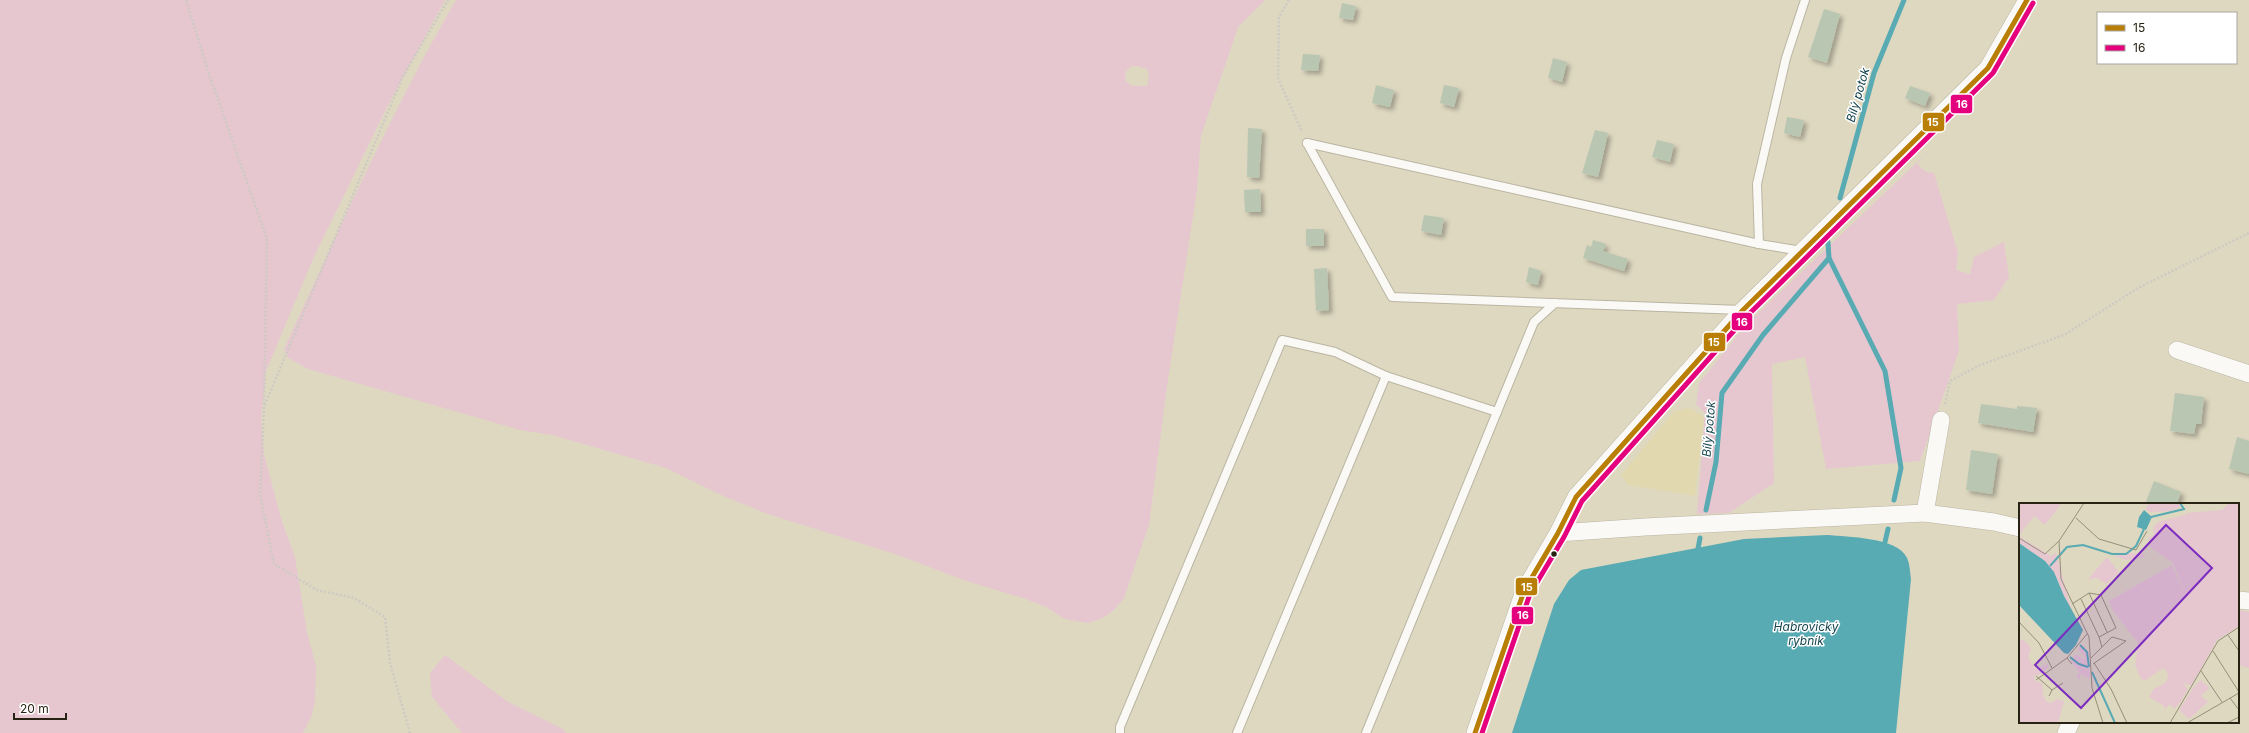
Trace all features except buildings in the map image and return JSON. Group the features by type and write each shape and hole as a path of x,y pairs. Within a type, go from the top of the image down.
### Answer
{"street":[{"path":"1475,733 1524,591 1558,533 1576,497 1743,310 1988,68 2027,0"},
{"path":"2178,350 2249,374"},
{"path":"1925,513 1941,420"},
{"path":"1558,533 1925,513 1994,522 2019,528"},
{"path":"2239,600 2249,601"},
{"path":"2066,733 2071,723"}],"lane":[{"path":"1759,244 1757,184 1786,58 1805,0"},
{"path":"1307,143 1759,244 1803,251"},
{"path":"1307,143 1392,297 1743,310"},
{"path":"1366,733 1534,322 1555,303"},
{"path":"1120,733 1120,727 1282,340 1335,352 1386,376 1497,412"},
{"path":"1237,733 1386,376"}],"path":[{"path":"186,0 209,74 267,239 264,407 260,494 274,564 317,590 354,598 385,618 390,663 410,733"},
{"path":"264,407 403,76 448,0"},
{"path":"1289,0 1279,17 1278,78 1307,143"},
{"path":"1941,420 1950,381 1980,365 2064,335 2138,288 2249,233"}],"shaded area":[{"path":"0,0 445,0 387,107 313,259 266,371 261,419 264,454 282,522 295,557 307,633 316,666 315,699 312,715 303,733 0,733"},
{"path":"456,0 1265,0 1238,27 1201,136 1197,190 1167,386 1149,525 1124,598 1114,610 1103,618 1088,623 1065,619 1046,607 1023,598 963,580 901,556 768,514 721,495 666,468 552,435 520,430 308,369 288,358 284,349 387,129 432,42","holes":["1131,66 1147,69 1149,76 1147,86 1132,86 1125,80 1126,72"]},
{"path":"1927,153 1917,164 1926,172 1934,173 1958,253 1956,270 1970,274 1974,257 2004,242 2009,277 1994,300 1957,304 1959,351 1920,461 1826,469 1805,357 1772,364 1774,483 1729,513 1697,514 1705,413 1696,404 1699,383 1748,323"},
{"path":"1690,408 1704,417 1695,496 1628,485 1621,475 1674,411"},
{"path":"2239,610 2249,612 2249,668 2239,665"},
{"path":"445,655 508,702 563,729 566,733 462,733 432,697 430,673"}],"water":[{"name":"Habrovický rybník","path":"1827,535 1871,539 1883,542 1902,551 1908,560 1911,579 1896,733 1512,733 1554,604 1569,580 1581,570 1744,539"}],"waterway":[{"name":"Bílý potok","path":"1840,198 1874,73 1904,0"},
{"name":"Bílý potok","path":"1706,510 1716,462 1722,393 1763,335 1829,258 1828,242"},
{"path":"1829,258 1885,371 1901,468 1894,500"},
{"path":"1885,542 1888,529"},
{"name":"Bílý potok","path":"1697,554 1700,538"}],"transit line":[{"name":"15","path":"1475,733 1524,591 1558,533 1576,497 1743,310 1988,68 2027,0"},
{"name":"16","path":"1482,733 1530,594 1564,537 1582,501 1748,315 1993,73 2033,3"}]}
